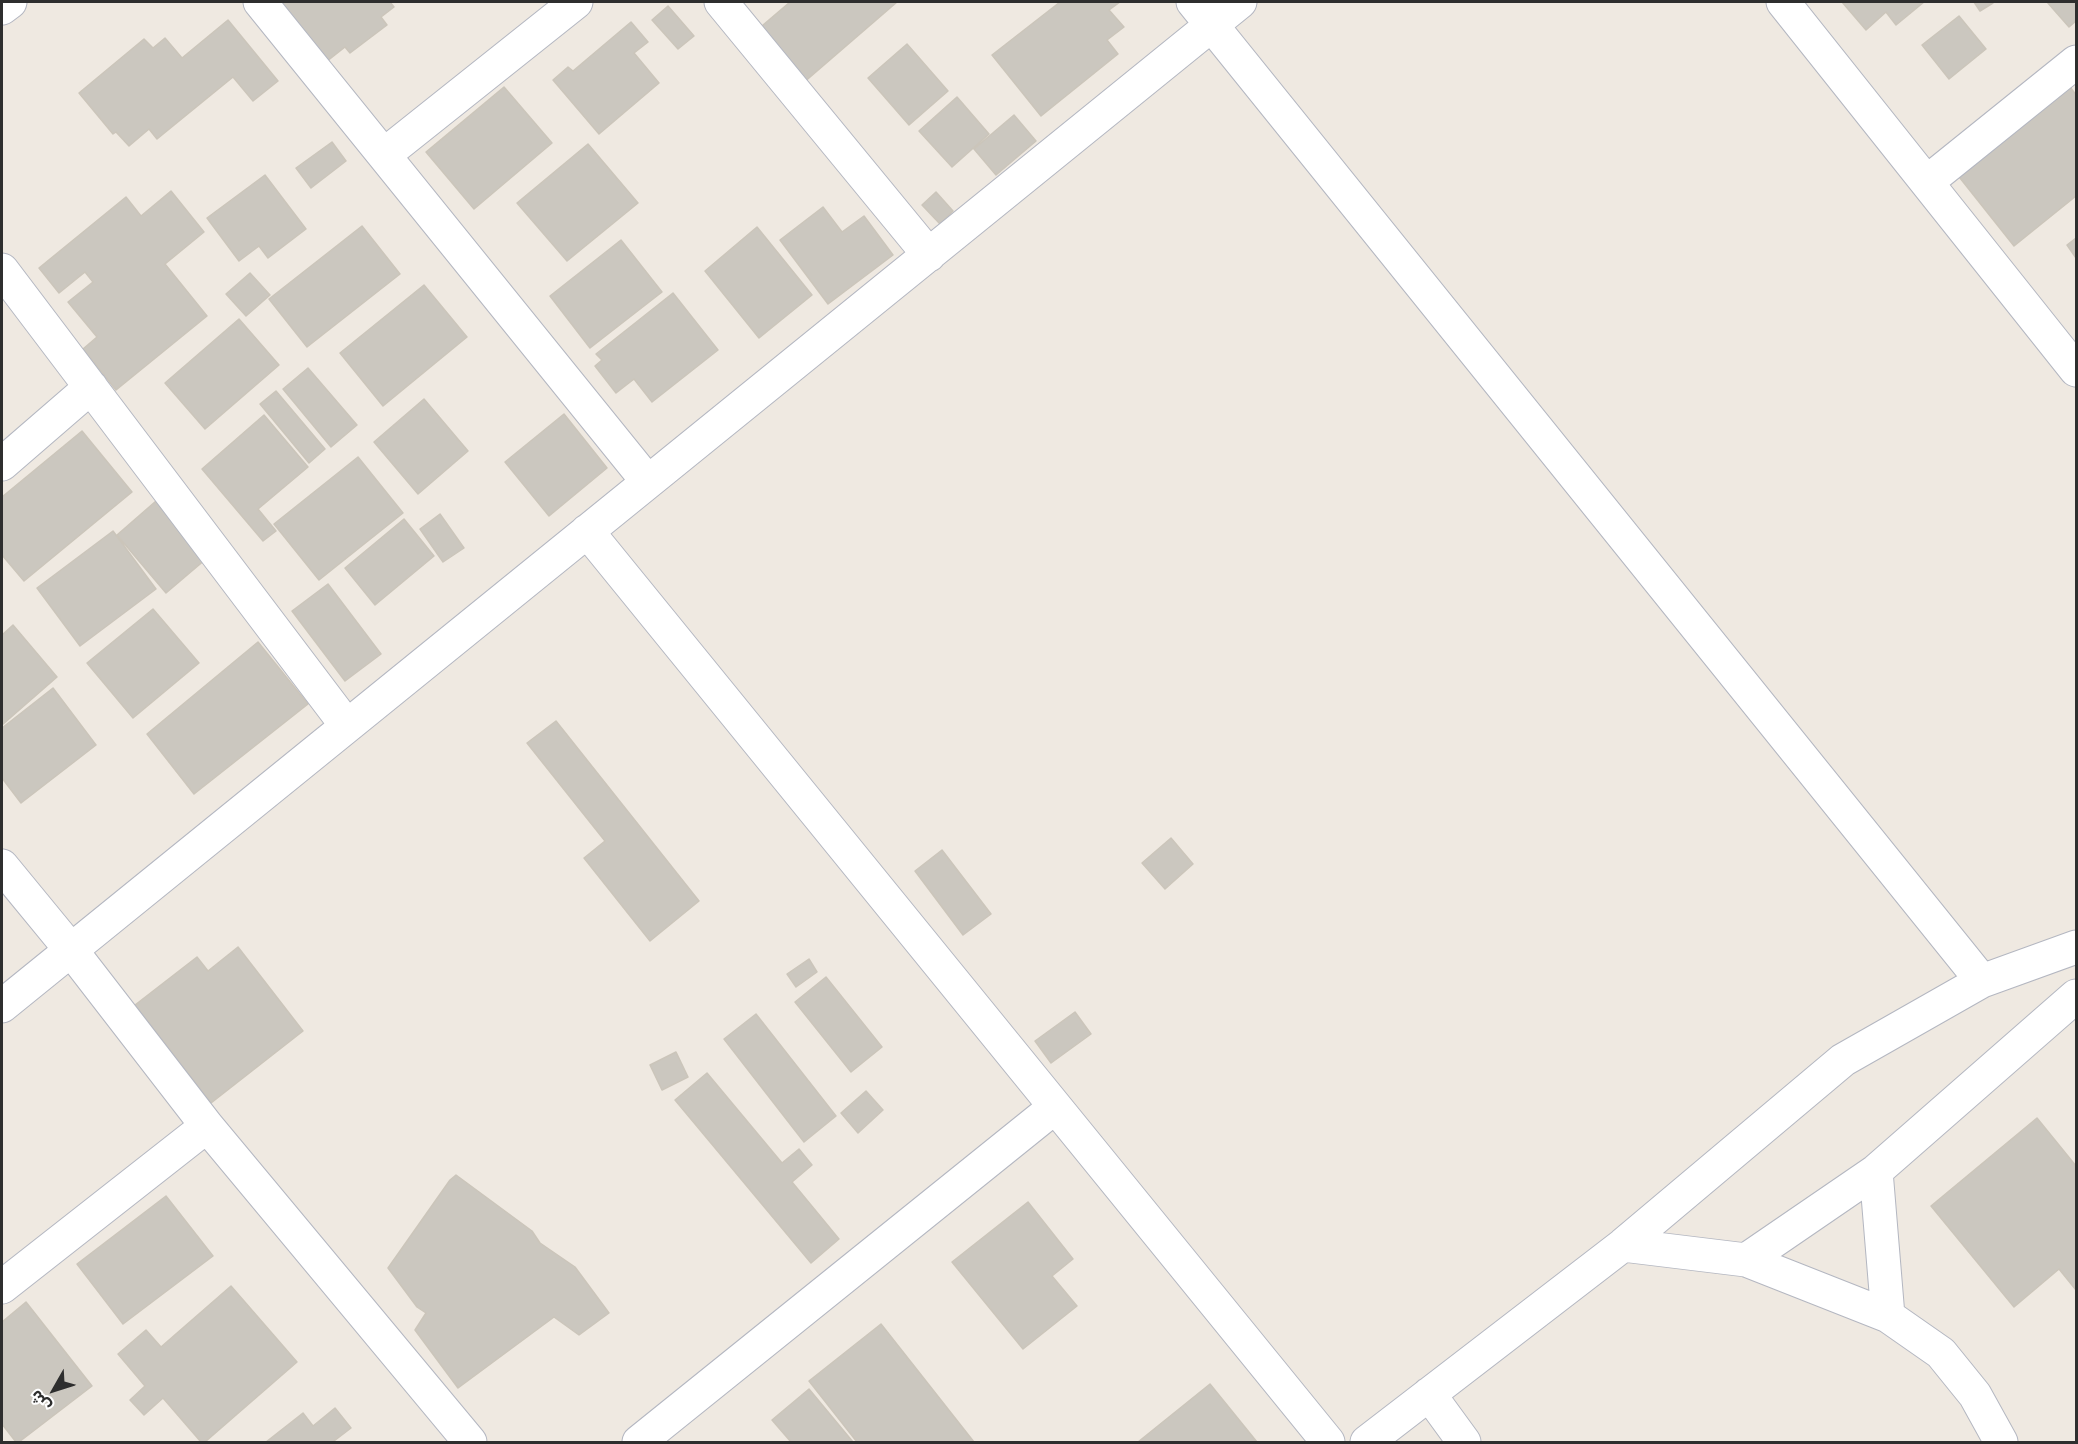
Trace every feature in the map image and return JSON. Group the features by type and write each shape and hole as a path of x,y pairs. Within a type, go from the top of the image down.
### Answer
{"street":[{"path":"2,8 10,2"},
{"path":"260,2 648,482"},
{"path":"384,156 576,2"},
{"path":"721,2 929,255"},
{"path":"2,1006 929,255 1203,13 1240,2"},
{"path":"1783,2 2076,370"},
{"path":"1203,13 1982,981"},
{"path":"1927,182 2076,62"},
{"path":"2,270 347,726"},
{"path":"2,464 91,387"},
{"path":"587,531 1328,1443"},
{"path":"2,866 71,950 207,1126 470,1443"},
{"path":"1367,1443 1623,1245 1843,1060 1982,981 2076,947"},
{"path":"1746,1260 1876,1171 2076,996"},
{"path":"639,1443 1055,1107"},
{"path":"2,1287 207,1126"},
{"path":"1876,1171 1888,1316"},
{"path":"1623,1245 1746,1260 1888,1316 1941,1353 1975,1395 2001,1443"},
{"path":"1429,1394 1464,1443"}],"building":[{"path":"279,2 390,2 394,7 381,17 387,25 350,53 345,47 326,62"},
{"path":"790,2 897,2 802,84 756,31"},
{"path":"1060,2 1120,2 1109,10 1124,27 1107,40 1118,54 1041,116 992,55"},
{"path":"1842,2 1924,2 1896,25 1886,12 1866,30"},
{"path":"1974,2 1992,2 1993,3 1980,11"},
{"path":"2047,2 2074,2 2076,21 2069,27"},
{"path":"668,6 694,36 678,49 652,20"},
{"path":"1959,16 1986,49 1949,79 1922,45"},
{"path":"228,20 278,81 253,101 233,77 157,139 149,129 129,146 116,132 113,134 79,93 144,39 153,48 165,38 182,58"},
{"path":"631,22 648,42 634,53 659,83 599,134 553,80 568,67 573,71"},
{"path":"907,44 948,91 909,125 868,78"},
{"path":"2068,84 2076,95 2076,196 2014,246 1956,173"},
{"path":"504,87 552,143 474,209 426,152"},
{"path":"957,97 989,134 952,167 919,131"},
{"path":"1014,115 1036,141 996,175 974,149"},
{"path":"332,142 346,161 311,188 296,168"},
{"path":"588,144 638,203 567,261 517,203"},
{"path":"265,175 306,229 268,258 259,246 239,261 207,218"},
{"path":"171,191 204,232 165,264 207,316 116,390 83,349 97,337 68,302 93,282 85,272 59,293 39,268 126,197 141,216"},
{"path":"936,192 953,211 940,224 922,205"},
{"path":"823,207 842,232 864,216 893,255 828,304 780,240"},
{"path":"362,226 400,274 307,347 269,299"},
{"path":"757,227 812,295 759,338 705,271"},
{"path":"2076,238 2076,258 2067,245"},
{"path":"621,240 662,292 590,348 550,296"},
{"path":"250,273 270,295 246,316 226,294"},
{"path":"424,285 467,337 383,406 340,353"},
{"path":"673,293 718,350 652,402 634,379 616,393 595,366 602,360 596,354"},
{"path":"239,319 279,365 205,429 165,383"},
{"path":"308,368 357,425 331,447 283,389"},
{"path":"276,391 325,449 309,463 260,404"},
{"path":"424,399 468,451 418,494 374,442"},
{"path":"564,414 607,468 549,516 505,462"},
{"path":"264,415 308,467 258,509 276,531 263,541 202,469"},
{"path":"82,431 132,492 24,581 2,555 2,497"},
{"path":"358,457 403,513 319,580 274,524"},
{"path":"156,501 206,559 166,593 117,535"},
{"path":"440,514 464,548 443,562 420,529"},
{"path":"404,519 434,556 375,605 345,568"},
{"path":"113,531 156,589 80,646 37,588"},
{"path":"328,584 381,654 345,681 292,611"},
{"path":"153,609 199,663 133,718 87,663"},
{"path":"13,625 57,677 2,725 2,635"},
{"path":"258,642 308,704 194,794 147,734"},
{"path":"53,688 96,745 21,803 2,778 2,728"},
{"path":"556,721 699,901 650,941 584,858 605,841 527,743"},
{"path":"1171,838 1193,864 1165,889 1142,863"},
{"path":"942,850 991,914 963,935 915,871"},
{"path":"238,947 303,1031 211,1103 135,1005 197,957 208,971"},
{"path":"809,959 817,972 796,987 787,974"},
{"path":"826,977 882,1047 851,1072 795,1002"},
{"path":"1075,1012 1091,1034 1051,1063 1035,1041"},
{"path":"756,1014 836,1116 804,1142 724,1039"},
{"path":"676,1052 688,1077 662,1090 650,1065"},
{"path":"707,1073 782,1163 799,1149 812,1165 792,1182 839,1239 811,1263 675,1100"},
{"path":"866,1091 883,1110 858,1133 841,1113"},
{"path":"2037,1118 2076,1166 2076,1290 2059,1269 2014,1307 1931,1206"},
{"path":"456,1175 532,1231 540,1243 575,1267 609,1313 579,1335 554,1317 458,1388 415,1330 426,1313 417,1307 388,1268 450,1180"},
{"path":"166,1196 213,1256 123,1324 77,1264"},
{"path":"1028,1202 1073,1259 1052,1276 1077,1306 1023,1349 952,1262"},
{"path":"231,1286 297,1362 205,1442 201,1442 163,1398 144,1415 130,1400 145,1386 118,1354 146,1330 161,1347"},
{"path":"26,1302 92,1386 16,1442 2,1424 2,1322"},
{"path":"881,1324 974,1442 857,1442 809,1381"},
{"path":"1210,1384 1257,1442 1138,1442"},
{"path":"809,1389 853,1442 791,1442 772,1420"},
{"path":"335,1408 351,1428 334,1441 336,1442 266,1442 303,1413 313,1426"}]}
